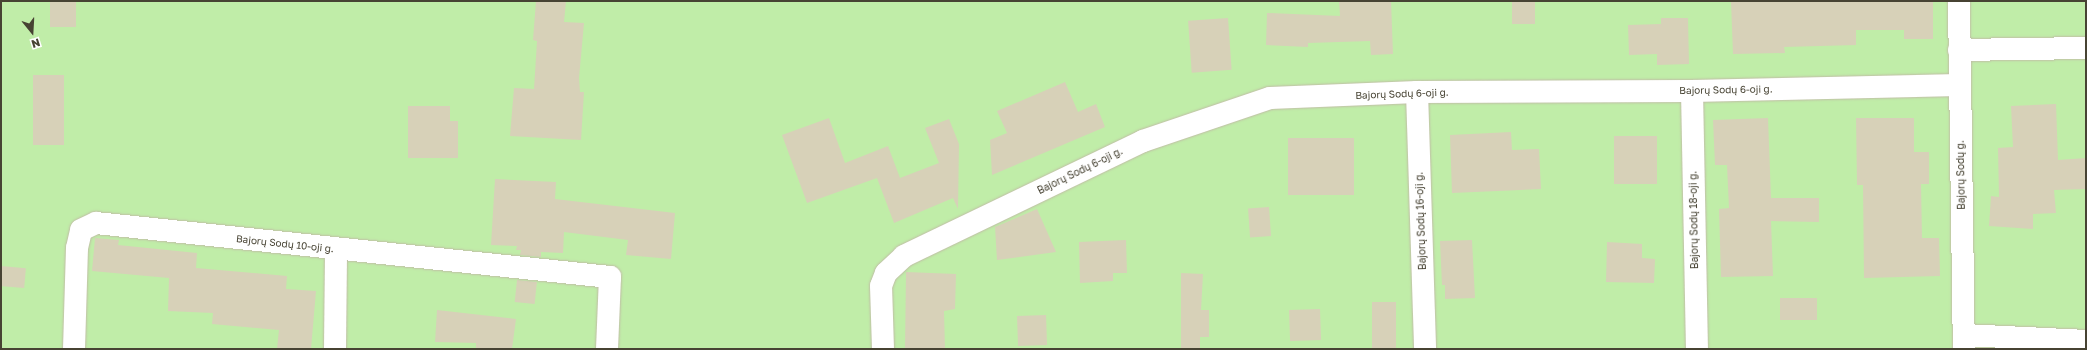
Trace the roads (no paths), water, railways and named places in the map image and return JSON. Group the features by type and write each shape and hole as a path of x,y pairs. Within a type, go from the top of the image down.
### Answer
{"street":[{"name":"Bajorų Sodų g.","path":"1960,1 1959,85 1964,342"},
{"path":"1959,50 2086,48"},
{"name":"Bajorų Sodų 6-oji g.","path":"883,349 880,303 881,286 886,273 904,256 1143,141 1270,98 1417,92 1692,91 1959,85"},
{"name":"Bajorų Sodų 18-oji g.","path":"1692,91 1697,349"},
{"name":"Bajorų Sodų 16-oji g.","path":"1417,92 1425,349"},
{"name":"Bajorų Sodų 10-oji g.","path":"74,349 76,248 81,230 96,223 336,250 610,277 607,349"},
{"path":"335,349 336,250"},
{"path":"1964,342 2086,341"}]}
